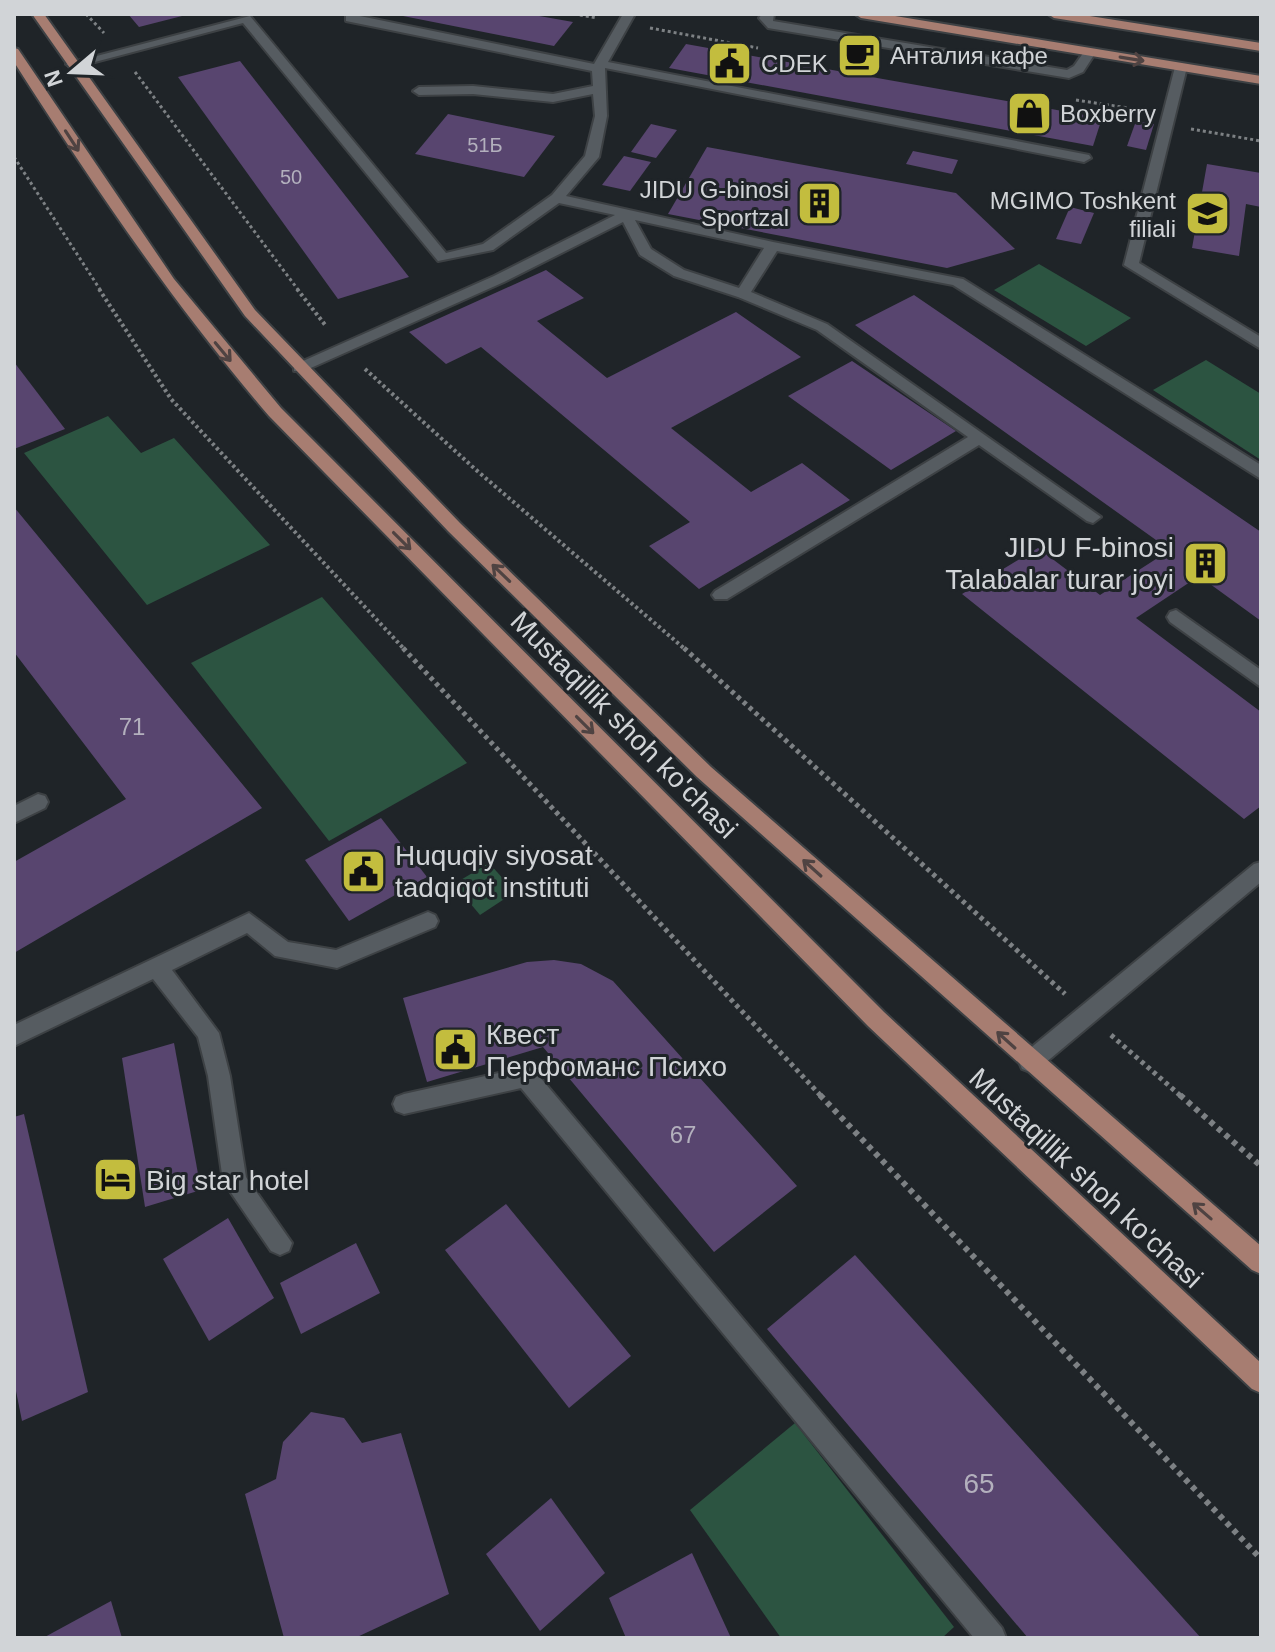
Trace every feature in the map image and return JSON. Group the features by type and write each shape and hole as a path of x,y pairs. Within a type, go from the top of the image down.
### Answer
{"main road":[{"name":"Mustaqillik shoh ko'chasi","path":"38,14 250,313 299,368 454,527 704,772 1030,1062 1261,1262"},
{"path":"861,14 1261,80"},
{"path":"1054,14 1261,47"},
{"name":"Mustaqillik shoh ko'chasi","path":"14,52 148,256 195,318 275,412 876,1019 1261,1380"}],"lane":[{"path":"72,64 246,19 443,258 488,247 557,198 592,157 601,116 599,67 629,14"},
{"path":"768,14 765,18 768,24 1069,74 1079,69 1090,52"},
{"path":"350,18 1084,158"},
{"path":"1181,67 1131,265 1261,344"},
{"path":"419,91 473,90 553,98 598,89"},
{"path":"557,198 773,246 958,282 1261,473"},
{"path":"299,368 499,279 626,215"},
{"path":"626,215 645,252 679,273 743,294 822,327 1093,517"},
{"path":"743,294 773,246"},
{"path":"721,595 979,437"},
{"path":"1176,617 1261,680"},
{"path":"14,815 38,802"},
{"path":"1030,1062 1261,870"},
{"path":"14,1036 249,922 283,950 337,959 428,921"},
{"path":"156,966 208,1033 219,1076 235,1181 280,1243"},
{"path":"404,1104 526,1077 991,1638"}],"path":[{"path":"120,51 210,176 343,348 475,469 668,634 1261,1166"},
{"path":"14,157 171,399 918,1200 1261,1559"}],"green space":[{"path":"1039,264 1131,318 1086,346 994,290"},
{"path":"1206,360 1261,394 1261,460 1153,390"},
{"path":"108,416 141,453 174,438 270,545 147,605 24,453"},
{"path":"322,597 467,763 329,841 191,663"},
{"path":"489,863 515,892 480,915 454,884"},
{"path":"795,1423 954,1627 942,1638 781,1638 690,1510"}],"building":[{"path":"128,14 186,14 186,15 139,27"},
{"path":"393,14 528,14 573,22 554,46"},
{"path":"686,44 1102,118 1093,146 669,68"},
{"path":"240,61 409,277 338,299 178,77"},
{"path":"448,114 555,136 524,177 415,154"},
{"path":"1136,121 1154,124 1146,150 1127,146"},
{"path":"651,124 677,130 656,158 631,152"},
{"name":"JIDU G-binosi Sportzal","path":"707,147 956,193 1015,249 947,268 668,214"},
{"path":"913,151 958,160 952,174 906,164"},
{"path":"624,156 651,162 630,191 602,185"},
{"path":"1207,164 1261,173 1261,207 1246,204 1239,256 1192,248"},
{"path":"1070,207 1094,213 1081,244 1056,239"},
{"path":"546,270 584,298 537,321 607,378 736,312 801,357 671,428 751,492 802,463 850,500 699,589 649,546 690,522 481,347 446,364 409,332"},
{"name":"JIDU F-binosi Talabalar turar joyi","path":"914,295 1261,532 1261,621 1199,576 1136,618 1261,712 1261,806 1244,819 962,594 1038,548 1100,595 1170,550 855,325"},
{"path":"852,361 956,431 891,470 788,396"},
{"path":"14,362 65,429 14,449"},
{"path":"14,507 262,808 14,953 14,862 126,799 14,652"},
{"path":"381,818 427,877 349,921 305,860"},
{"path":"554,960 581,964 613,981 797,1186 714,1252 543,1047 427,1082 403,998 527,962"},
{"path":"174,1043 201,1190 145,1207 122,1058"},
{"path":"24,1114 88,1392 22,1421 14,1381 14,1117"},
{"path":"506,1204 631,1356 569,1408 445,1250"},
{"path":"228,1218 274,1298 209,1341 163,1259"},
{"path":"356,1243 380,1293 301,1334 280,1283"},
{"path":"855,1255 1201,1638 1028,1638 767,1329"},
{"path":"311,1412 344,1418 362,1443 401,1433 449,1594 355,1638 284,1638 245,1494 276,1479 283,1442"},
{"path":"551,1498 605,1573 540,1631 486,1554"},
{"path":"692,1553 731,1638 626,1638 609,1598"},
{"path":"111,1601 122,1638 43,1638"}],"place":[{"name":"Анталия кафе","path":"859,55"},
{"name":"CDEK","path":"730,63"},
{"name":"Boxberry","path":"1029,113"},
{"name":"JIDU G-binosi Sportzal","path":"820,203"},
{"name":"MGIMO Toshkent filiali","path":"1207,214"},
{"name":"JIDU F-binosi Talabalar turar joyi","path":"1205,563"},
{"name":"Huquqiy siyosat tadqiqot instituti","path":"364,871"},
{"name":"Квест Перфоманс Психо","path":"455,1050"},
{"name":"Big star hotel","path":"115,1180"}]}
